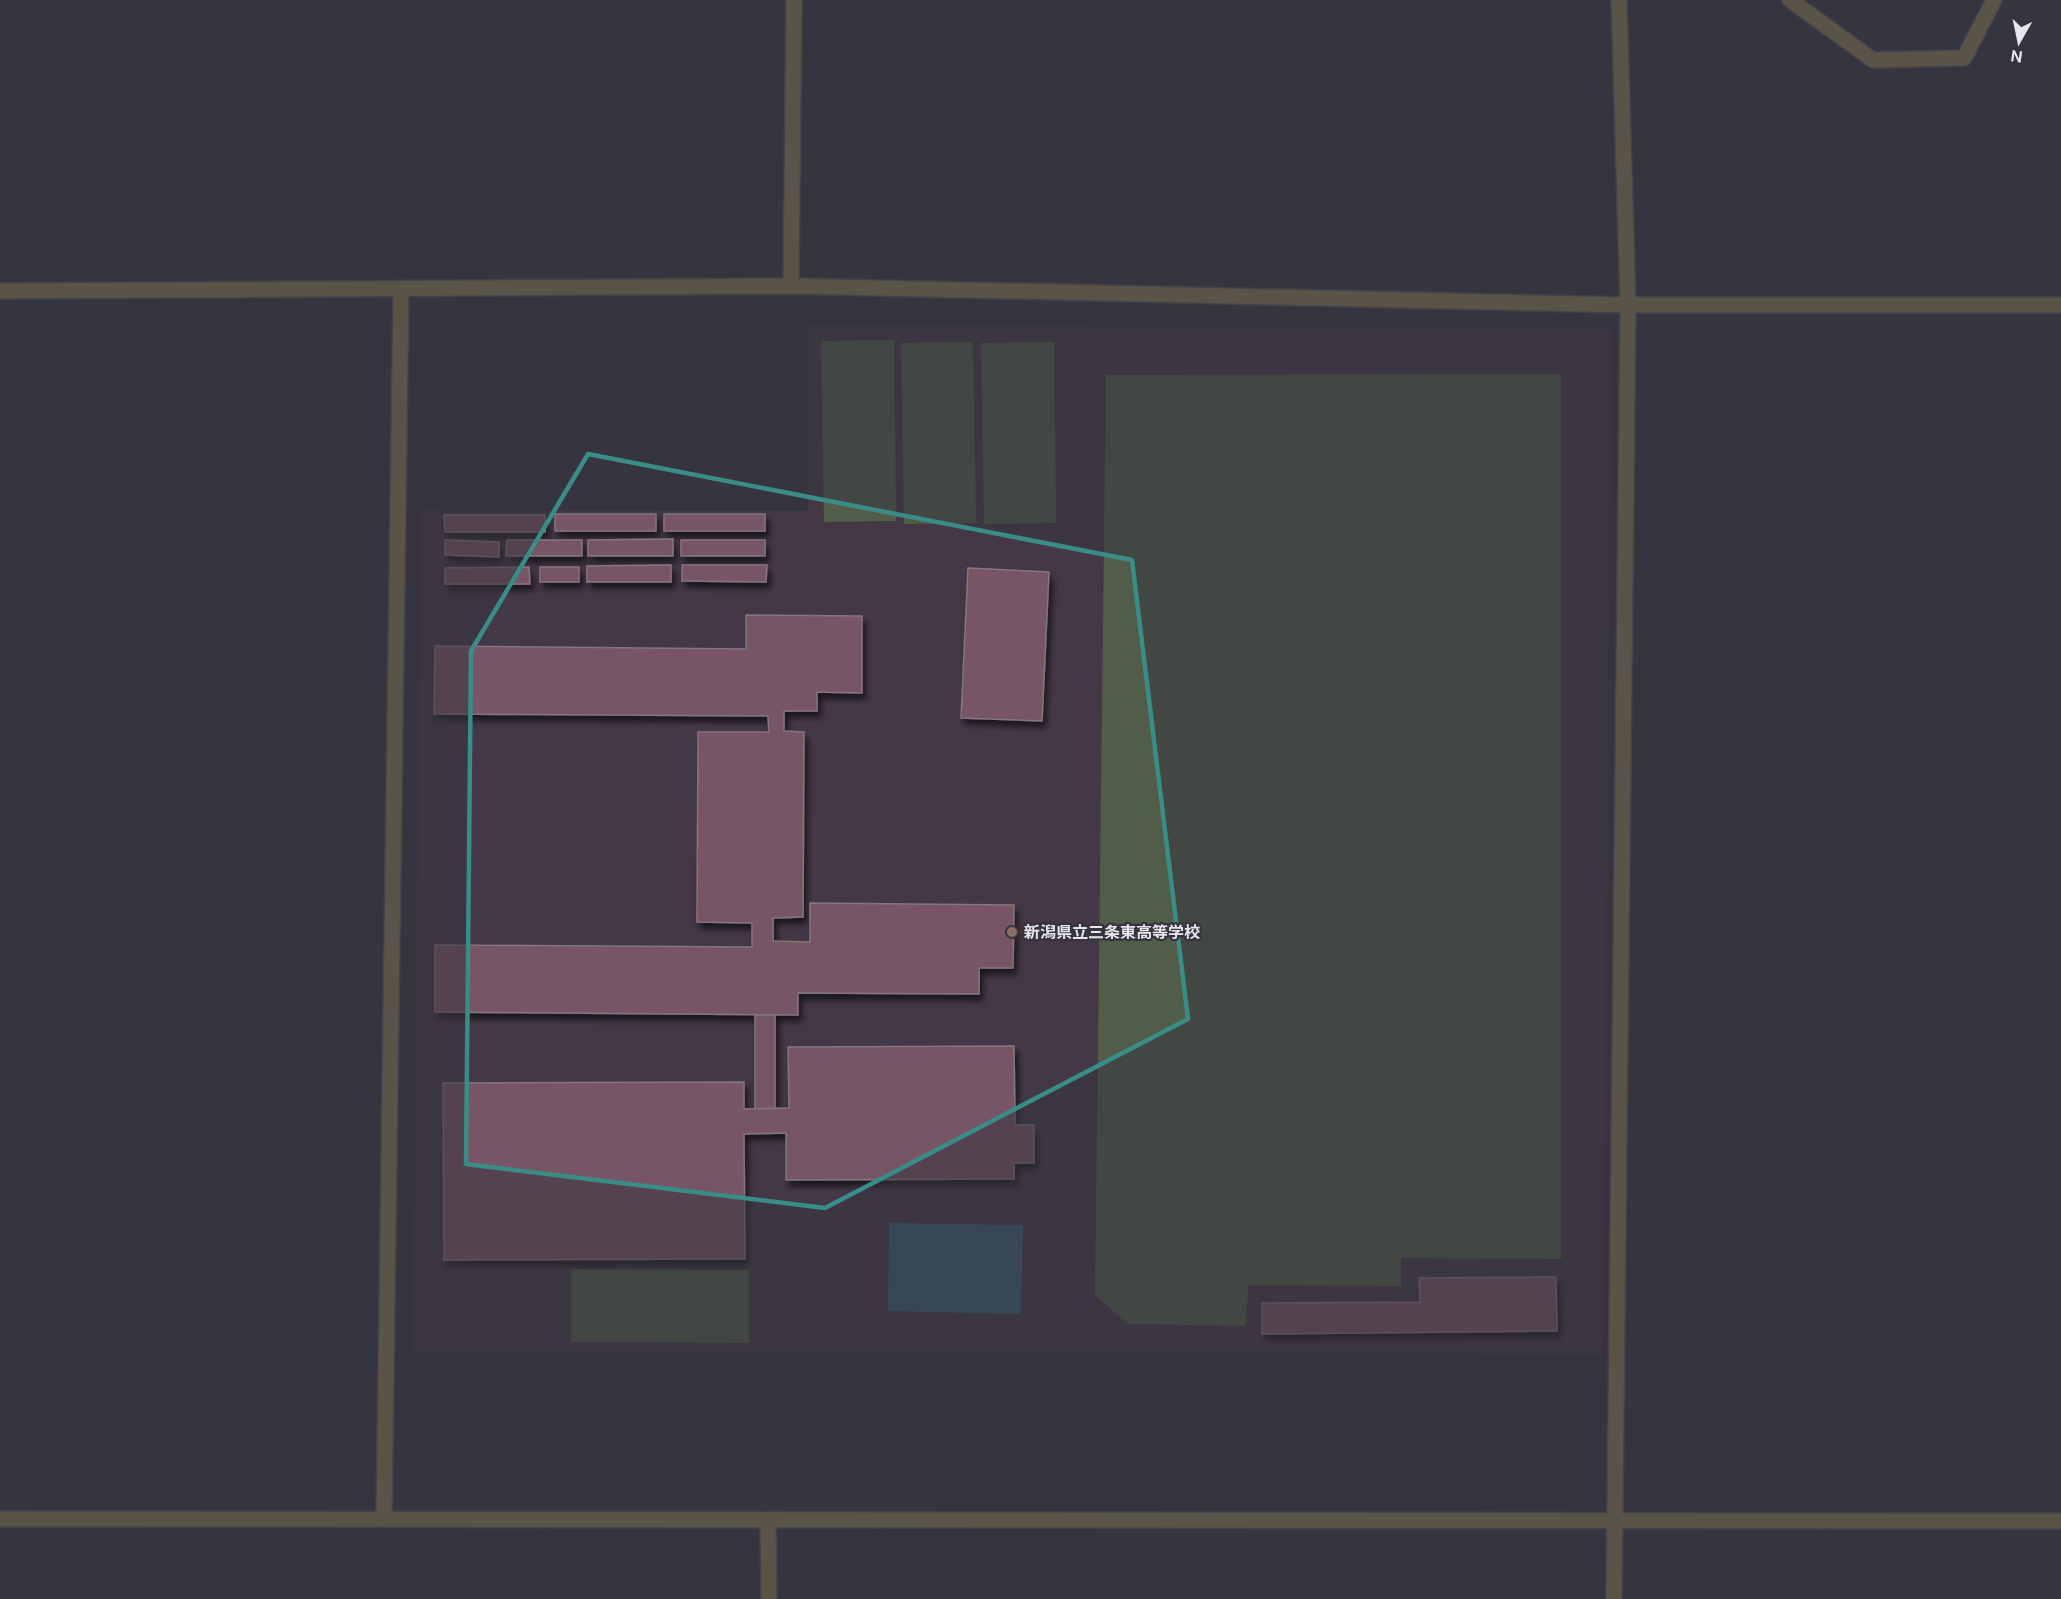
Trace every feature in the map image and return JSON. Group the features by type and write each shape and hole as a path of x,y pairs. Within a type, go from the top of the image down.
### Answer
{"street":[{"path":"791,286 794,0"},
{"path":"1614,1599 1628,305 1619,0"},
{"path":"1790,0 1873,60 1964,58 1994,0"},
{"path":"0,291 791,286 1628,305 2061,305"},
{"path":"384,1519 401,290"},
{"path":"0,1519 2061,1521"},
{"path":"768,1520 769,1599"}],"highlighted area":[{"path":"588,454 1132,560 1188,1019 825,1208 466,1164 471,651"}],"shaded area":[{"name":"新潟県立三条東高等学校","path":"808,325 1611,328 1603,1354 413,1353 421,510 808,511"}],"green space":[{"path":"894,340 896,521 824,522 821,341"},
{"path":"973,342 976,523 904,524 901,343"},
{"path":"1054,342 1056,523 984,524 981,343"},
{"path":"1561,374 1561,1259 1401,1258 1401,1286 1249,1285 1245,1326 1128,1324 1095,1295 1106,375"},
{"path":"571,1269 749,1270 749,1343 571,1342"}],"water":[{"path":"889,1223 1023,1225 1021,1314 888,1311"}],"building":[{"path":"555,514 656,514 656,531 555,531"},
{"path":"664,514 765,514 765,531 664,531"},
{"path":"444,515 545,515 545,532 445,532"},
{"path":"673,539 673,556 588,556 588,540"},
{"path":"445,540 499,542 499,557 445,555"},
{"path":"507,540 582,540 582,556 506,556"},
{"path":"681,540 765,540 765,556 681,556"},
{"path":"671,565 671,582 587,582 587,566"},
{"path":"682,565 767,565 766,582 682,581"},
{"path":"529,567 530,584 445,584 445,568"},
{"path":"540,567 579,567 579,582 540,582"},
{"path":"968,568 1049,572 1042,721 961,718"},
{"path":"746,615 862,616 862,693 817,692 817,711 784,711 784,731 804,732 803,917 773,918 773,941 810,942 810,903 1014,905 1013,968 979,968 979,994 798,993 798,1015 435,1012 435,945 752,947 752,923 697,922 698,732 769,732 768,716 434,714 435,646 746,649"},
{"path":"755,1015 775,1015 775,1109 755,1109"},
{"path":"1014,1046 1015,1125 1034,1125 1034,1163 1014,1163 1014,1179 786,1180 786,1133 744,1134 745,1259 444,1260 443,1083 744,1082 744,1109 789,1108 788,1047"},
{"path":"1556,1277 1557,1331 1262,1334 1262,1303 1420,1302 1419,1278"}],"place":[{"name":"新潟県立三条東高等学校","path":"1012,932"}]}
